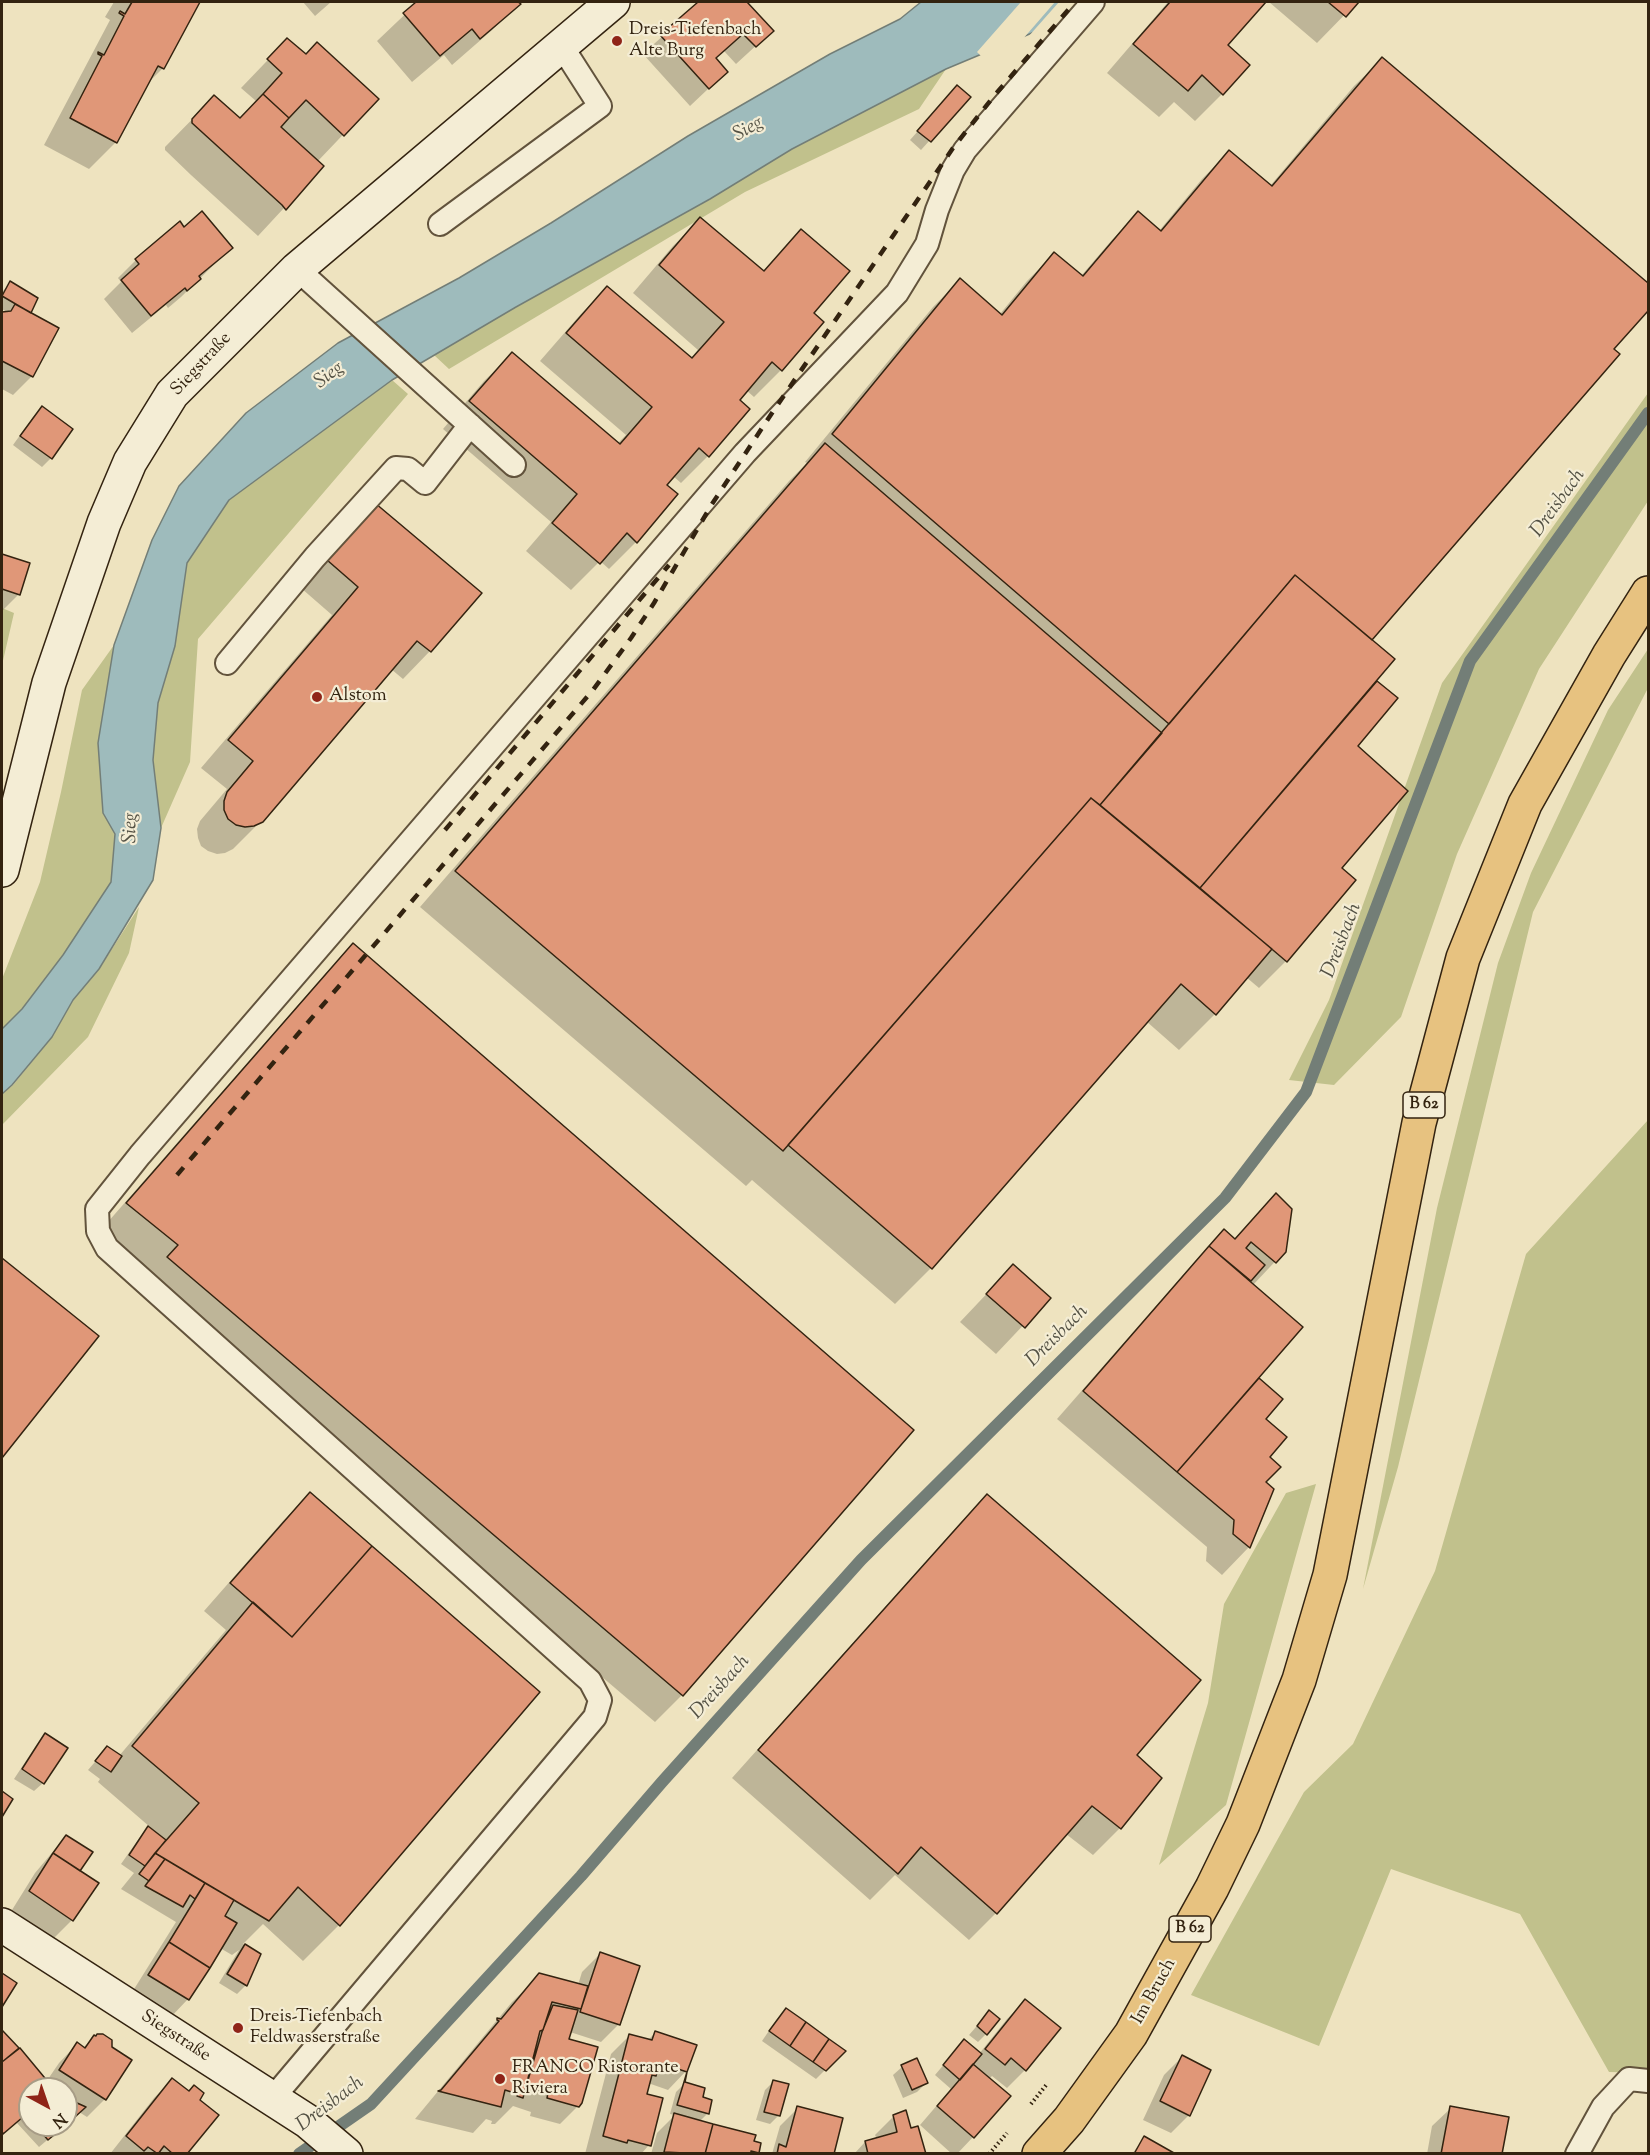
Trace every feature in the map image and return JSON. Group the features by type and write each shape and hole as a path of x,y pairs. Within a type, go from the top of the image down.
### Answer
{"main road":[{"name":"Im Bruch","path":"1039,2154 1068,2120 1131,2034 1178,1952 1243,1824 1299,1680 1330,1575 1419,1123 1464,958 1525,804 1609,655 1648,594"}],"street":[{"name":"Siegstraße","path":"2,870 49,683 104,523 130,462 172,394 297,269 613,2"},
{"name":"Siegstraße","path":"2,1924 307,2121 346,2154"}],"lane":[{"path":"272,2099 595,1716 600,1700 590,1680 107,1248 98,1231 97,1209 140,1155 745,453 897,293 927,244 952,170 965,150 1093,2"},
{"path":"440,224 600,106 561,45"},
{"path":"297,269 514,465"},
{"path":"227,663 315,556 396,468 408,469 425,483 470,425"},
{"path":"1577,2154 1603,2107 1629,2079 1648,2081"}],"path":[{"path":"1025,2112 1053,2076"},
{"path":"989,2154 1011,2130"}],"green space":[{"path":"946,69 919,109 745,192 449,369 434,355 710,199 792,149"},
{"path":"392,380 408,394 198,639 190,762 161,828 153,760 158,703 175,646 187,563 229,500"},
{"path":"1648,393 1648,501 1539,669 1457,854 1401,1017 1334,1085 1289,1080 1329,1000 1442,683"},
{"path":"2,608 14,613 2,665"},
{"path":"114,645 98,743 103,813 115,834 111,882 63,955 22,1009 2,1029 2,979 40,882 82,690"},
{"path":"1648,649 1648,688 1533,912 1398,1467 1363,1589 1437,1208 1498,963 1531,873 1608,710"},
{"path":"139,907 129,953 88,1037 2,1125 2,1094 13,1085 52,1037 73,1000 99,969"},
{"path":"1648,1120 1648,2073 1609,2072 1520,1914 1391,1869 1319,2046 1191,1995 1304,1792 1353,1744 1435,1571 1526,1254"},
{"path":"1316,1484 1226,1805 1159,1865 1208,1703 1224,1604 1286,1493"}],"water":[{"name":"Sieg","path":"921,2 1106,2 946,69 792,149 710,199 516,307 392,380 229,500 187,563 175,646 158,703 153,760 161,828 153,880 99,969 73,1000 52,1037 2,1094 2,1029 22,1009 63,955 111,882 115,834 103,813 98,743 114,645 152,540 179,486 246,413 338,343 459,278 688,136 830,54 900,19"}],"pier":[{"path":"1021,2 1055,2 1022,40 982,57 977,52"},
{"path":"1059,2 1109,2 1028,37"}],"building":[{"path":"132,2 200,2 164,69 158,66 117,143 70,118 102,56 98,52 104,55 124,16 119,13 120,11 125,14"},
{"path":"416,2 518,2 521,4 480,39 472,29 440,56 403,13"},
{"path":"698,2 747,2 774,31 756,47 743,34 716,58 728,72 709,89 660,35"},
{"path":"1170,2 1266,2 1228,45 1250,65 1223,95 1202,75 1188,91 1133,44"},
{"path":"1328,2 1359,2 1346,17"},
{"path":"287,38 306,54 317,42 379,99 344,136 306,100 289,118 263,94 282,73 267,59"},
{"path":"1382,57 1648,283 1648,311 1614,349 1620,354 1372,640 1295,575 1169,724 832,434 960,278 1002,315 1054,252 1083,276 1138,211 1161,231 1229,150 1272,186"},
{"path":"957,85 971,97 931,142 917,131"},
{"path":"263,94 289,118 281,127 324,166 286,210 192,123 192,119 214,95 240,118"},
{"path":"202,211 233,248 199,276 201,279 187,291 185,288 151,316 121,280 139,264 135,259 180,221 184,227"},
{"path":"700,217 764,271 801,229 850,271 814,313 824,322 782,371 772,362 740,400 750,409 709,457 699,448 667,485 678,494 637,543 627,533 600,564 552,523 577,494 469,401 512,352 620,444 652,407 566,333 607,286 692,358 724,322 659,265"},
{"path":"10,281 38,298 31,313 2,296"},
{"path":"15,304 59,328 33,377 2,361 2,312 11,311"},
{"path":"42,406 73,429 52,459 20,436"},
{"path":"825,443 1162,733 1100,805 1091,798 783,1151 455,871"},
{"name":"Alstom","path":"375,503 482,593 431,652 417,641 263,822 245,827 236,825 228,819 224,810 224,801 227,792 253,761 228,740 358,587 327,560"},
{"path":"2,554 30,563 20,595 2,589"},
{"path":"1295,575 1395,659 1200,888 1100,805"},
{"path":"1377,681 1398,698 1358,746 1408,791 1342,868 1356,880 1287,962 1200,888"},
{"path":"1091,798 1272,949 1216,1015 1181,984 932,1269 788,1145"},
{"path":"353,943 914,1430 683,1696 167,1257 178,1245 126,1203"},
{"path":"1276,1193 1292,1209 1286,1252 1276,1263 1251,1242 1246,1248 1265,1265 1251,1281 1209,1246 1224,1229 1235,1239"},
{"path":"1209,1246 1303,1327 1177,1472 1083,1391"},
{"path":"2,1258 99,1336 2,1458"},
{"path":"1013,1264 1051,1298 1025,1328 986,1294"},
{"path":"1259,1378 1283,1399 1266,1419 1287,1437 1270,1457 1281,1467 1266,1482 1274,1489 1250,1548 1233,1534 1234,1520 1177,1472"},
{"path":"310,1492 372,1546 292,1637 230,1583"},
{"path":"987,1494 1201,1680 1137,1755 1162,1778 1121,1829 1092,1806 997,1914 921,1847 898,1874 758,1750"},
{"path":"372,1546 540,1692 340,1926 298,1887 269,1921 155,1853 199,1803 132,1746 253,1602 292,1637"},
{"path":"45,1733 68,1748 44,1784 22,1769"},
{"path":"107,1746 122,1756 111,1772 95,1761"},
{"path":"2,1791 13,1799 2,1817"},
{"path":"148,1826 166,1840 145,1866 129,1855"},
{"path":"66,1835 93,1852 80,1871 53,1853"},
{"path":"53,1853 99,1883 73,1921 29,1891"},
{"path":"155,1853 165,1859 149,1881 139,1874"},
{"path":"165,1859 205,1883 195,1899 190,1895 183,1907 145,1886"},
{"path":"205,1883 234,1900 225,1916 237,1923 210,1968 169,1942"},
{"path":"169,1942 210,1968 189,2000 148,1975"},
{"path":"245,1944 261,1954 247,1986 227,1974"},
{"path":"600,1952 640,1966 620,2025 580,2012"},
{"path":"2,1973 17,1983 2,2007"},
{"path":"539,1973 588,1986 581,2009 552,2002 543,2030 540,2031 523,2098 505,2090 501,2107 438,2091 499,2021 497,2018 501,2019"},
{"path":"1025,1999 1061,2028 1026,2071 1011,2058 1005,2065 985,2049"},
{"path":"553,2005 578,2010 569,2039 598,2047 579,2107 547,2098 548,2093 526,2087 542,2032"},
{"path":"786,2008 806,2022 790,2046 769,2031"},
{"path":"989,2010 1000,2019 987,2035 977,2026"},
{"path":"806,2022 829,2039 813,2062 790,2046"},
{"path":"2,2030 19,2048 2,2062"},
{"path":"655,2031 697,2045 687,2072 660,2063 656,2076 652,2075 647,2094 663,2098 651,2146 628,2140 627,2143 603,2136 629,2034 652,2040"},
{"path":"103,2034 112,2040 112,2047 132,2060 106,2100 78,2082 78,2077 70,2077 59,2070 77,2042 85,2048 94,2035"},
{"path":"829,2039 846,2051 826,2071 813,2062"},
{"path":"964,2039 982,2054 960,2080 943,2065"},
{"path":"20,2048 44,2077 18,2077 18,2121 3,2134 2,2131 2,2062"},
{"path":"1182,2055 1211,2070 1190,2116 1160,2101"},
{"path":"917,2058 928,2083 912,2090 901,2065"},
{"path":"973,2064 1011,2096 974,2138 937,2106"},
{"path":"687,2072 685,2082 705,2088 703,2097 712,2100 709,2114 677,2105"},
{"path":"172,2078 189,2091 194,2085 204,2093 200,2100 219,2115 187,2154 173,2154 164,2146 158,2154 148,2147 144,2151 126,2136"},
{"path":"773,2080 789,2084 780,2116 764,2112"},
{"path":"78,2103 86,2107 78,2114"},
{"path":"797,2106 843,2118 834,2154 777,2154 779,2144 786,2147"},
{"path":"1450,2106 1509,2117 1502,2154 1441,2154"},
{"path":"906,2110 911,2128 918,2126 926,2154 868,2154 865,2141 897,2132 893,2115"},
{"path":"674,2113 713,2124 705,2154 664,2152"},
{"path":"713,2124 756,2135 754,2141 761,2143 759,2153 751,2151 751,2154 705,2154"},
{"path":"1144,2136 1174,2153 1134,2154"}],"waterway":[{"name":"Dreisbach","path":"299,2154 371,2104 581,1876 861,1560 1225,1198 1306,1092 1470,661 1648,413"}],"railway":[{"path":"177,1175 593,690 654,603 712,504 772,413 953,148 994,96 1075,2"},
{"path":"445,830 669,565"}],"place":[{"name":"Dreis-Tiefenbach Alte Burg","path":"617,41"},
{"name":"Alstom","path":"317,697"},
{"name":"Dreis-Tiefenbach Feldwasserstraße","path":"238,2028"},
{"name":"FRANCO Ristorante Riviera","path":"500,2079"}]}
